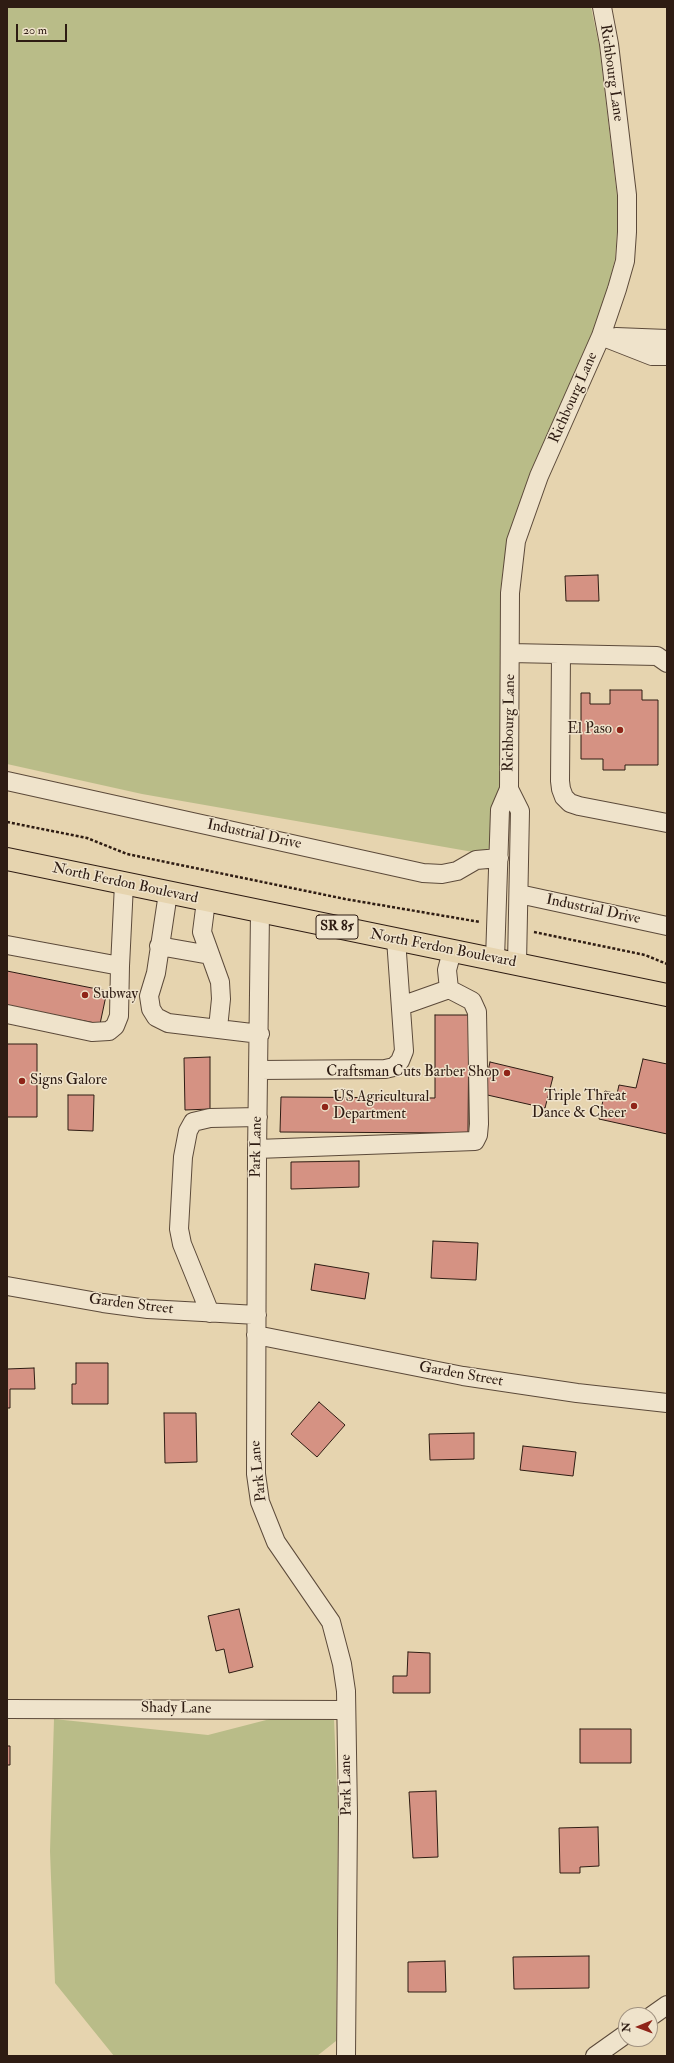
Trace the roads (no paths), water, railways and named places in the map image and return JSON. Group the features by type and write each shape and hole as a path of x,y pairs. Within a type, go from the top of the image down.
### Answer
{"main road":[{"name":"North Ferdon Boulevard","path":"7,859 667,995"}],"street":[{"name":"Richbourg Lane","path":"495,959 500,810 509,789 510,593 516,541 520,525 539,476 601,336 617,289 624,261 627,232 627,195 602,7"},
{"path":"601,336 667,339"},
{"path":"601,336 652,356 667,356"},
{"path":"510,653 657,656 667,663"},
{"path":"561,654 560,780 564,797 570,803 579,806 667,823"},
{"name":"Industrial Drive","path":"7,781 423,873 442,874 456,870 476,860 499,858"},
{"name":"Richbourg Lane","path":"509,789 520,811 517,964"},
{"path":"7,1014 92,1032 109,1031 115,1026 119,1016 124,884"},
{"path":"168,893 156,972 150,996 151,1009 156,1018 168,1023 260,1034"},
{"name":"Industrial Drive","path":"519,894 667,926"},
{"path":"206,901 202,932 220,982 222,999 218,1028"},
{"name":"Park Lane","path":"260,912 260,1034 257,1149 256,1467 260,1502 276,1542 330,1622 342,1664 346,1710 348,1814 346,2056"},
{"path":"259,1070 385,1070 394,1067 400,1061 404,1051 396,939"},
{"path":"7,945 120,966"},
{"path":"159,946 210,955"},
{"path":"449,989 447,970 452,951"},
{"path":"257,1149 475,1141 478,1135 479,1124 477,1012 472,1001 449,989 401,1006"},
{"path":"210,1313 182,1244 179,1229 183,1157 188,1131 193,1122 210,1118 258,1117"},
{"name":"Garden Street","path":"7,1286 103,1303 210,1313 257,1315"},
{"name":"Garden Street","path":"256,1335 463,1376 577,1393 667,1403"},
{"name":"Shady Lane","path":"7,1708 346,1710"},
{"path":"658,2011 667,2005"},
{"path":"596,2056 618,2040"}],"place":[{"name":"El Paso","path":"620,730"},
{"name":"Subway","path":"85,995"},
{"name":"Craftsman Cuts Barber Shop","path":"507,1073"},
{"name":"Signs Galore","path":"22,1081"},
{"name":"Triple Threat Dance & Cheer","path":"634,1106"},
{"name":"US Agricultural Department","path":"325,1107"}]}
